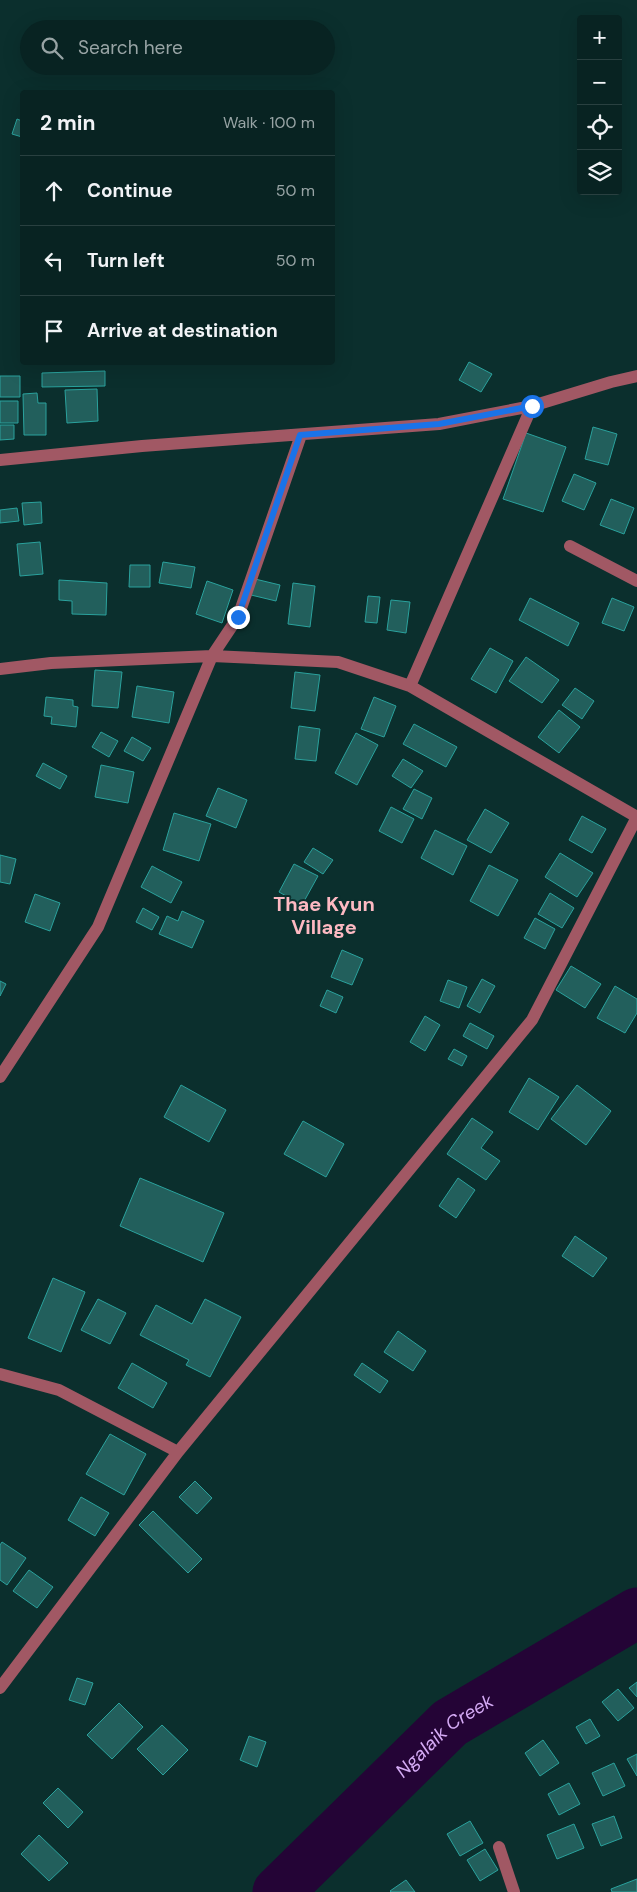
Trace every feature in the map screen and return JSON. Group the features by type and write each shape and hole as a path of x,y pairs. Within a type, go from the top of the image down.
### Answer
{"street":[{"path":"0,460 142,446 439,424 532,406 637,376"},
{"path":"410,686 532,406"},
{"path":"0,1077 98,927 212,656 238,617 300,435"},
{"path":"570,546 637,581"},
{"path":"0,669 50,663 212,656 338,662 410,686 637,817 532,1020 178,1452 0,1688"},
{"path":"0,1374 59,1390 178,1452"},
{"path":"499,1847 514,1892"}],"building":[{"path":"17,119 20,120 20,136 12,134"},
{"path":"469,362 492,374 481,392 459,380"},
{"path":"105,371 105,386 42,387 42,373"},
{"path":"0,376 20,376 20,397 0,397"},
{"path":"97,389 98,421 67,423 65,390"},
{"path":"37,393 38,403 46,403 46,435 24,435 23,394"},
{"path":"0,401 18,401 18,423 0,423"},
{"path":"0,425 14,425 14,439 0,440"},
{"path":"593,427 617,434 608,465 585,459"},
{"path":"526,433 566,447 543,512 503,499"},
{"path":"574,474 596,483 584,510 562,501"},
{"path":"611,499 634,508 624,534 600,525"},
{"path":"41,502 42,523 24,525 22,503"},
{"path":"17,508 19,521 0,523 0,510"},
{"path":"40,542 43,574 20,576 17,544"},
{"path":"163,562 195,567 191,588 159,583"},
{"path":"130,565 150,565 150,587 129,587"},
{"path":"255,579 280,585 276,601 251,595"},
{"path":"59,580 107,583 106,615 72,614 72,601 59,600"},
{"path":"207,581 233,590 222,623 196,614"},
{"path":"293,583 315,586 310,627 288,624"},
{"path":"368,596 380,597 377,623 365,622"},
{"path":"530,598 579,623 568,646 519,620"},
{"path":"612,598 634,607 624,631 602,623"},
{"path":"391,600 410,602 406,633 387,630"},
{"path":"490,648 513,661 496,693 471,679"},
{"path":"526,657 559,680 542,703 509,681"},
{"path":"95,670 122,672 118,708 92,706"},
{"path":"295,672 320,675 315,711 291,708"},
{"path":"137,686 174,692 169,723 132,717"},
{"path":"575,688 594,701 582,719 562,705"},
{"path":"46,697 73,700 73,706 78,707 76,727 51,724 52,717 44,716"},
{"path":"374,697 396,706 384,737 361,729"},
{"path":"559,710 580,727 559,753 538,737"},
{"path":"414,724 457,747 446,767 403,744"},
{"path":"299,726 320,729 316,761 295,759"},
{"path":"101,732 118,741 109,757 92,747"},
{"path":"356,733 378,745 357,785 335,773"},
{"path":"132,737 151,748 143,761 124,751"},
{"path":"403,759 423,771 411,788 392,776"},
{"path":"43,763 67,776 60,789 36,776"},
{"path":"101,765 134,772 128,803 95,797"},
{"path":"218,788 247,800 236,828 206,816"},
{"path":"414,789 432,798 422,819 403,809"},
{"path":"391,807 414,819 402,843 379,831"},
{"path":"485,809 509,823 491,853 467,840"},
{"path":"174,813 211,824 199,861 163,850"},
{"path":"582,816 606,829 592,853 569,840"},
{"path":"435,830 467,846 453,875 421,858"},
{"path":"313,848 333,860 323,874 304,862"},
{"path":"560,853 593,873 577,897 545,877"},
{"path":"0,855 16,859 10,884 0,882"},
{"path":"294,864 318,876 302,905 279,892"},
{"path":"489,865 518,880 498,916 470,901"},
{"path":"152,866 182,882 171,903 141,887"},
{"path":"550,893 574,908 562,928 538,914"},
{"path":"35,894 60,903 50,931 25,922"},
{"path":"143,908 159,917 152,930 136,922"},
{"path":"182,911 204,921 192,948 159,934 167,916 178,921"},
{"path":"535,918 555,929 545,949 524,938"},
{"path":"342,950 363,959 352,985 331,977"},
{"path":"571,966 601,984 585,1008 556,990"},
{"path":"482,979 495,986 480,1013 467,1006"},
{"path":"448,980 467,987 459,1008 440,1001"},
{"path":"0,981 6,984 0,996"},
{"path":"615,986 637,999 637,1013 625,1033 597,1018"},
{"path":"327,990 343,997 336,1013 320,1006"},
{"path":"425,1016 440,1025 425,1051 410,1042"},
{"path":"470,1023 494,1036 487,1049 463,1036"},
{"path":"454,1049 467,1056 462,1066 448,1059"},
{"path":"529,1078 559,1097 538,1130 509,1112"},
{"path":"181,1085 226,1110 209,1142 164,1117"},
{"path":"577,1085 611,1111 586,1145 551,1119"},
{"path":"472,1118 493,1132 481,1148 500,1161 486,1180 447,1154"},
{"path":"303,1121 344,1144 326,1177 284,1154"},
{"path":"140,1178 224,1213 203,1262 120,1226"},
{"path":"458,1178 475,1190 456,1218 439,1206"},
{"path":"575,1236 607,1258 593,1277 562,1256"},
{"path":"53,1278 85,1292 61,1352 28,1338"},
{"path":"98,1299 126,1313 110,1344 81,1330"},
{"path":"205,1299 241,1317 210,1377 186,1365 189,1360 140,1335 156,1305 192,1324"},
{"path":"398,1331 426,1351 413,1371 384,1352"},
{"path":"132,1363 167,1383 153,1408 118,1388"},
{"path":"362,1363 388,1381 380,1393 354,1375"},
{"path":"110,1434 146,1454 124,1495 86,1474"},
{"path":"195,1481 212,1498 197,1514 179,1497"},
{"path":"81,1497 109,1513 95,1536 68,1520"},
{"path":"153,1511 202,1559 188,1573 139,1525"},
{"path":"2,1542 26,1558 7,1585 0,1580 0,1545"},
{"path":"29,1570 53,1587 37,1608 13,1591"},
{"path":"77,1678 93,1683 85,1705 69,1700"},
{"path":"637,1682 637,1697 629,1688"},
{"path":"618,1689 634,1708 618,1721 602,1702"},
{"path":"119,1703 143,1727 112,1759 87,1735"},
{"path":"590,1719 600,1736 586,1744 576,1727"},
{"path":"162,1725 188,1750 163,1775 137,1749"},
{"path":"249,1736 266,1742 257,1767 240,1760"},
{"path":"543,1740 559,1763 540,1776 525,1753"},
{"path":"637,1754 637,1776 627,1759"},
{"path":"614,1763 625,1786 603,1796 592,1773"},
{"path":"569,1783 580,1804 559,1815 548,1794"},
{"path":"58,1788 83,1812 68,1828 43,1803"},
{"path":"614,1816 622,1838 601,1846 592,1824"},
{"path":"470,1821 483,1843 460,1856 447,1834"},
{"path":"574,1824 584,1848 557,1859 547,1835"},
{"path":"39,1835 68,1863 49,1881 21,1854"},
{"path":"485,1849 498,1870 480,1881 467,1860"},
{"path":"637,1879 637,1892 612,1892 611,1889"},
{"path":"406,1880 415,1892 390,1891"}],"waterway":[{"name":"Ngalaik Creek","path":"278,1892 450,1723 637,1613"}],"district":[{"name":"Thae Kyun Village","path":"324,916"}],"route":[{"path":"238,617 300,435 439,424 532,406"}]}
